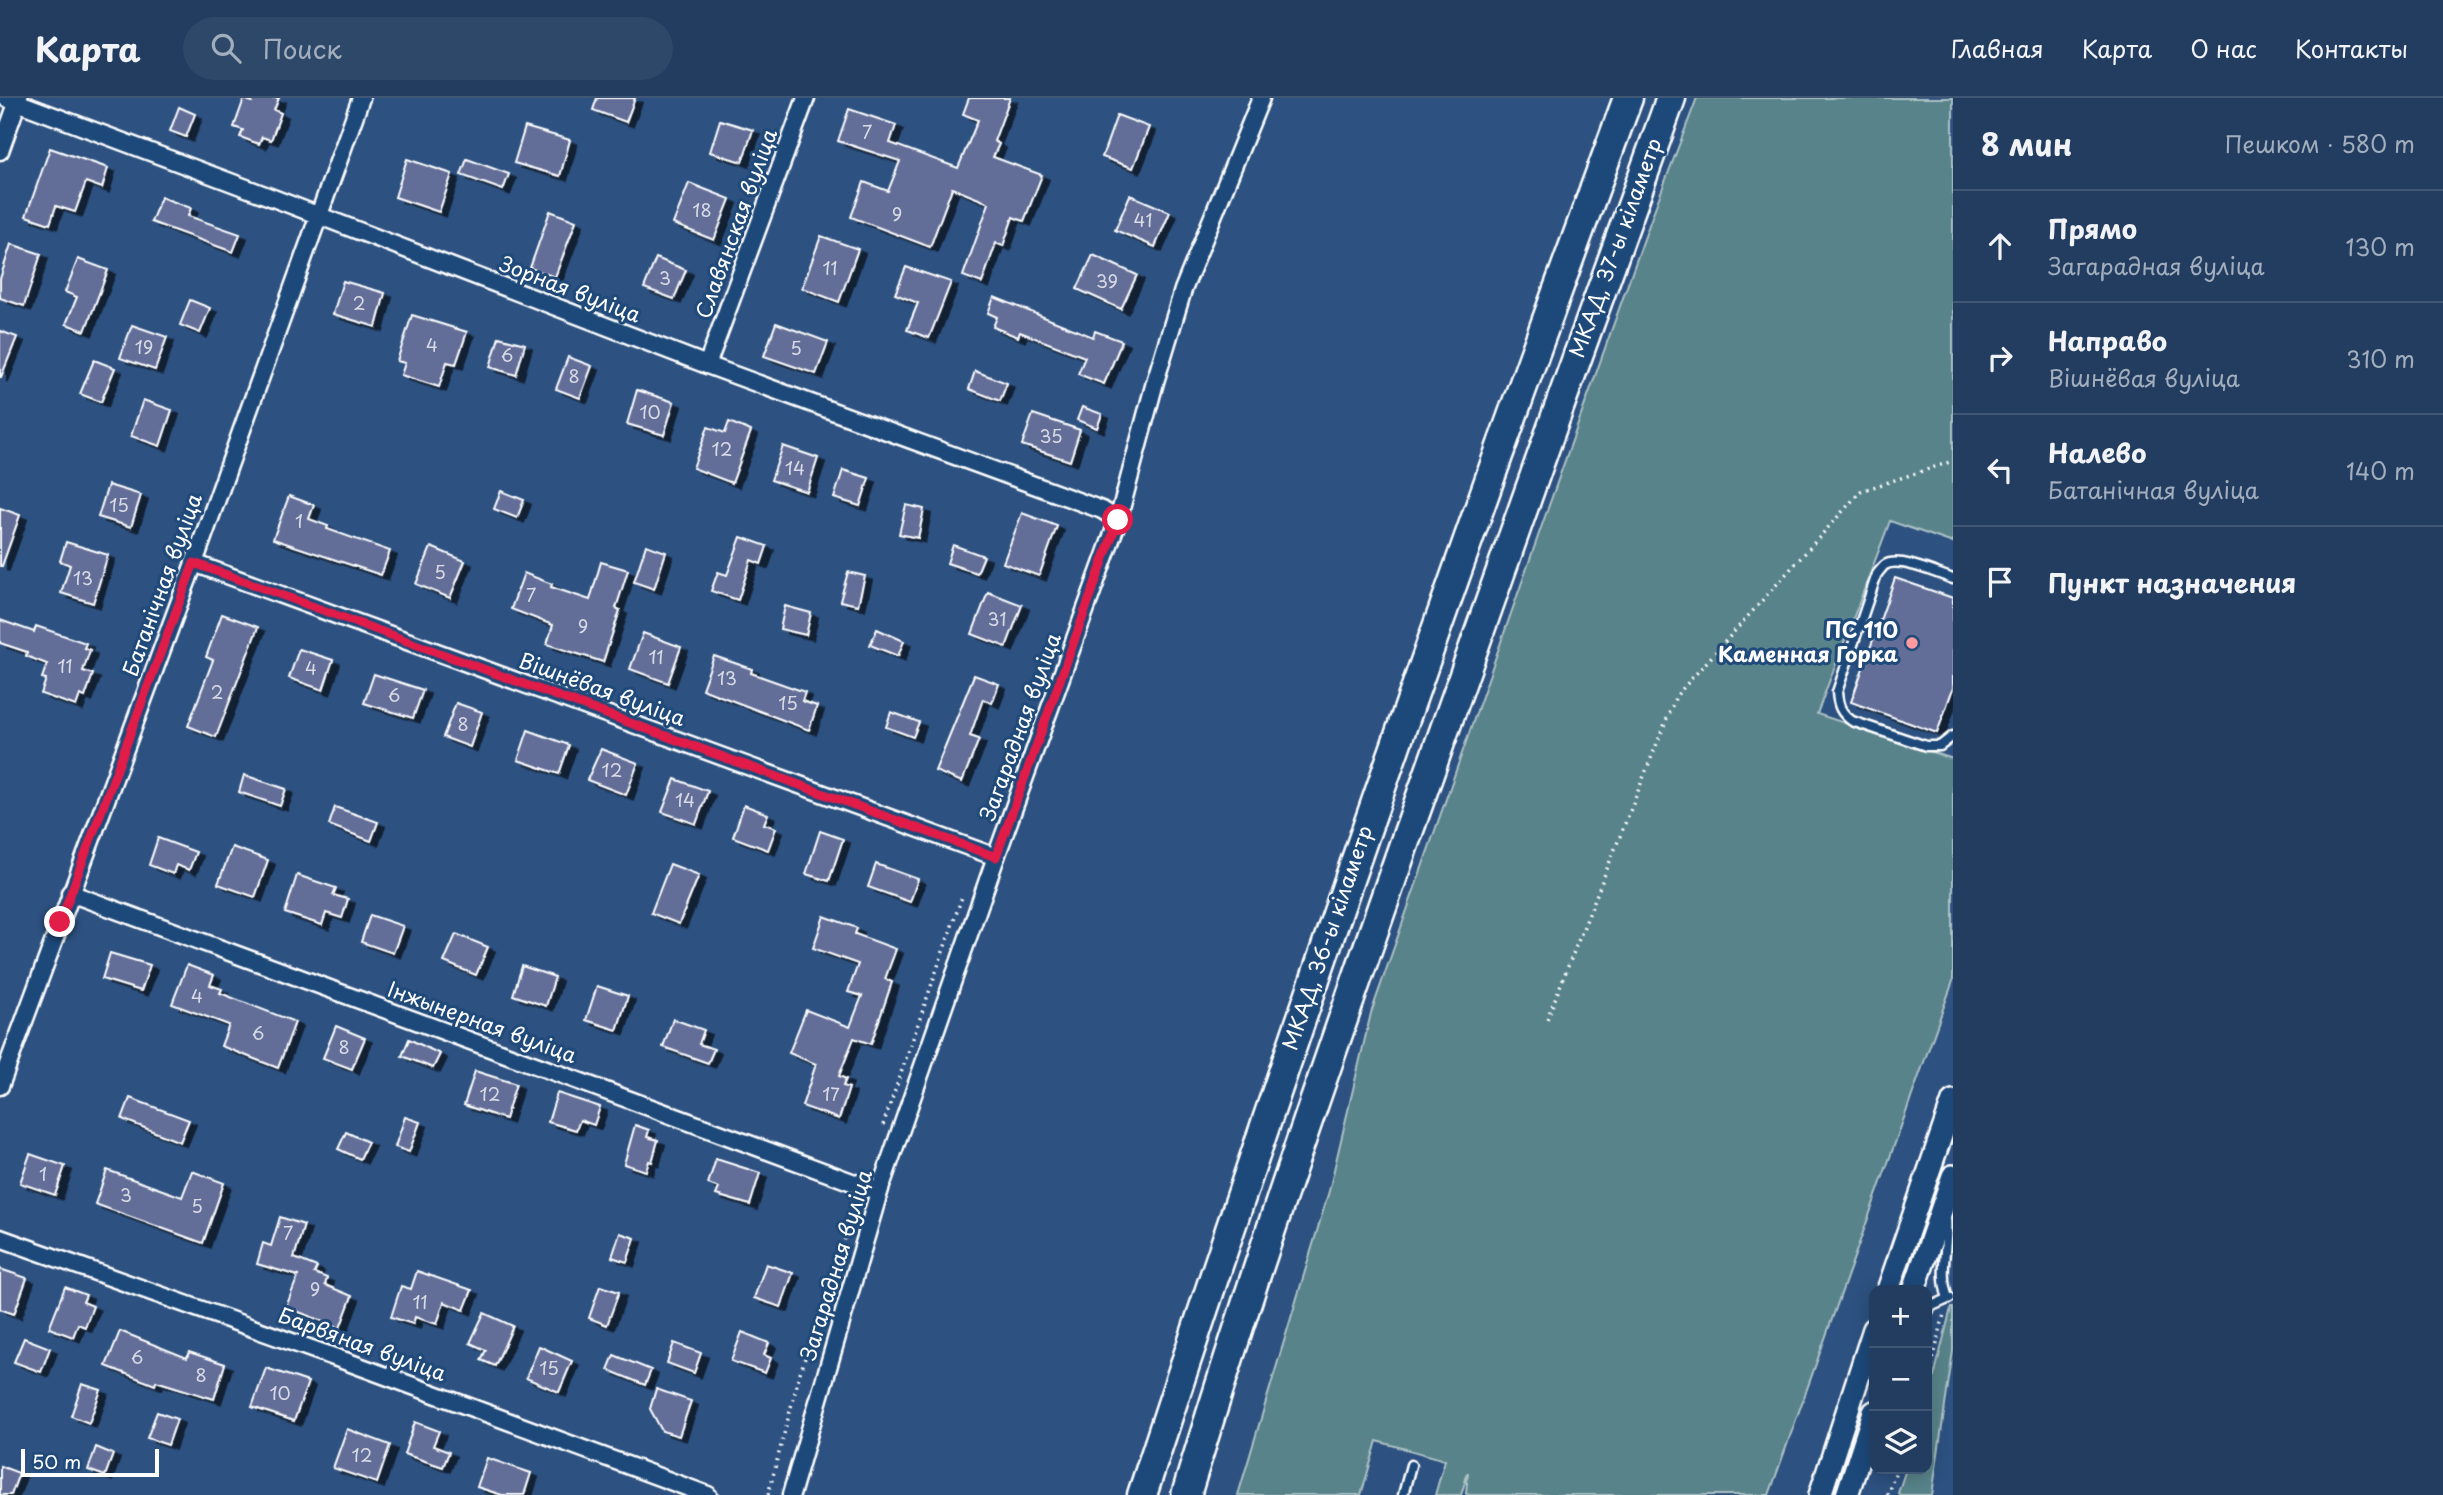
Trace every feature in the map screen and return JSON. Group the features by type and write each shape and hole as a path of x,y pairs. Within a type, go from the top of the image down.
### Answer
{"highway":[{"name":"МКАД, 37-ы кіламетр","path":"1522,384 1628,98"},
{"name":"МКАД, 37-ы кіламетр","path":"1562,398 1671,98"},
{"name":"МКАД, 36-ы кіламетр","path":"1142,1495 1270,1106 1522,384"},
{"name":"МКАД, 36-ы кіламетр","path":"1186,1495 1301,1138 1562,398"}],"main road":[{"path":"1890,1285 1953,1101"},
{"path":"1916,1285 1953,1176"},
{"path":"1820,1495 1869,1344"},
{"path":"1847,1495 1869,1427"}],"street":[{"name":"Батанічная вуліца","path":"0,1086 194,563 361,98"},
{"name":"Славянская вуліца","path":"707,365 806,98"},
{"name":"Загарадная вуліца","path":"790,1495 879,1192 1118,520 1183,290 1261,98"},
{"name":"Зорная вуліца","path":"14,99 707,365 1102,510 1118,520"},
{"path":"0,151 14,99"},
{"name":"Вішнёвая вуліца","path":"194,563 996,857"},
{"name":"Інжынерная вуліца","path":"71,893 879,1192"},
{"name":"Барвяная вуліца","path":"0,1238 335,1357 708,1495"}],"lane":[{"path":"1953,579 1905,563 1884,565 1877,574 1837,692 1843,715 1852,721 1926,746 1940,746 1953,736"},
{"path":"1932,1307 1950,1298 1944,1286 1948,1234 1944,1203"},
{"path":"1403,1495 1410,1465"}],"path":[{"path":"1547,1018 1676,696 1861,491 1953,461"},
{"path":"1932,1368 1950,1298"},
{"path":"1887,1495 1895,1474"}],"green space":[{"path":"1697,98 1953,98 1953,543 1890,521 1817,714 1953,759 1953,981 1769,1495 1471,1495 1466,1494 1468,1472 1461,1495 1435,1495 1445,1460 1377,1441 1361,1495 1238,1495 1329,1191 1371,1013 1542,525"},
{"path":"1953,1308 1953,1351 1932,1495 1900,1495 1898,1493 1904,1474 1932,1474 1932,1385"}],"building":[{"path":"254,98 279,98 274,110 281,113 271,140 262,137 259,144 240,137 243,130 234,127 244,99 252,102"},
{"path":"597,98 635,98 626,122 593,110"},
{"path":"969,98 1010,98 994,141 999,144 993,157 1042,175 1024,221 1013,217 1003,246 996,243 982,283 963,276 989,203 952,188 930,247 851,217 864,182 888,191 900,161 838,141 849,109 896,125 890,143 958,168 978,120 963,114"},
{"path":"179,107 195,114 186,137 170,131"},
{"path":"1117,115 1149,127 1133,168 1102,157"},
{"path":"720,120 753,130 742,162 710,152"},
{"path":"525,127 570,140 560,176 514,163"},
{"path":"50,148 108,168 102,188 86,182 75,212 56,206 50,224 26,216"},
{"path":"407,159 452,174 439,212 395,197"},
{"path":"467,159 509,174 503,190 461,175"},
{"path":"689,183 730,199 714,240 673,224"},
{"path":"1130,195 1170,212 1155,247 1115,230"},
{"path":"161,197 191,208 188,216 240,234 233,252 151,222"},
{"path":"550,211 576,221 555,277 530,268"},
{"path":"821,236 858,249 839,302 802,288"},
{"path":"11,244 41,254 24,306 0,298 0,279"},
{"path":"1093,255 1137,275 1121,309 1077,289"},
{"path":"656,258 686,270 674,299 644,288"},
{"path":"78,259 108,270 85,331 66,324 77,297 65,292"},
{"path":"906,267 951,282 929,338 907,330 918,303 895,294"},
{"path":"343,281 385,293 376,327 333,314"},
{"path":"994,297 1093,337 1095,331 1122,341 1104,384 1078,374 1085,357 1020,332 1018,337 993,327 997,317 988,313"},
{"path":"190,300 210,308 200,333 180,325"},
{"path":"412,315 467,332 456,364 447,362 439,387 401,375 405,363 397,361"},
{"path":"776,323 828,342 816,374 764,356"},
{"path":"132,325 167,337 155,370 120,358"},
{"path":"0,331 17,337 1,377 0,377"},
{"path":"499,337 525,344 516,375 490,367"},
{"path":"568,357 592,366 580,398 556,389"},
{"path":"94,360 115,368 101,402 80,394"},
{"path":"975,371 1007,383 1000,401 969,389"},
{"path":"637,390 674,402 664,435 627,424"},
{"path":"143,400 172,410 160,446 131,436"},
{"path":"1082,407 1102,414 1097,428 1077,420"},
{"path":"1033,414 1080,430 1070,461 1022,445"},
{"path":"729,422 751,431 732,483 693,468 708,427 725,433"},
{"path":"783,446 818,458 807,492 771,480"},
{"path":"843,470 869,478 860,506 834,498"},
{"path":"108,485 141,495 131,527 98,517"},
{"path":"501,491 524,500 517,518 494,509"},
{"path":"289,496 314,505 309,519 328,526 327,529 390,551 381,575 273,539"},
{"path":"906,505 924,509 918,538 899,534"},
{"path":"0,508 20,515 2,566 0,566"},
{"path":"1022,513 1057,526 1039,576 1003,563"},
{"path":"741,537 767,546 761,564 751,560 738,600 711,591 718,572 727,575"},
{"path":"66,542 108,555 93,603 61,593 70,565 60,561"},
{"path":"646,545 666,552 654,589 634,582"},
{"path":"953,545 984,556 977,573 947,563"},
{"path":"431,547 465,561 450,598 416,584"},
{"path":"601,562 628,570 616,608 620,610 603,662 547,644 553,625 511,609 524,573 552,584 551,587 590,600"},
{"path":"848,572 865,576 858,605 840,601"},
{"name":"ПС 110 Каменная Горка","path":"1895,578 1953,598 1953,688 1937,733 1851,702"},
{"path":"988,592 1022,605 1006,647 972,634"},
{"path":"785,606 811,613 806,635 780,629"},
{"path":"222,614 258,627 216,737 188,726 213,660 206,657"},
{"path":"0,620 34,632 36,626 86,643 84,648 90,650 83,671 93,674 85,697 80,695 76,706 41,694 46,679 42,678 47,664 26,656 27,652 0,643"},
{"path":"877,629 904,641 898,656 870,645"},
{"path":"643,633 681,647 668,683 630,669"},
{"path":"299,649 333,660 323,690 289,678"},
{"path":"714,656 752,669 751,673 805,692 802,701 817,706 809,730 702,689"},
{"path":"374,674 423,690 413,718 364,703"},
{"path":"974,675 999,684 992,703 983,699 970,736 979,739 962,782 935,771"},
{"path":"456,703 482,712 470,747 443,737"},
{"path":"891,712 919,722 913,737 886,727"},
{"path":"528,730 569,745 559,774 518,760"},
{"path":"601,749 638,763 626,795 587,780"},
{"path":"244,775 286,789 280,806 239,792"},
{"path":"675,779 708,791 696,824 662,812"},
{"path":"744,805 768,814 764,824 776,828 768,850 733,837"},
{"path":"335,807 378,822 371,841 329,825"},
{"path":"820,831 843,839 829,881 806,874"},
{"path":"158,838 196,852 189,870 176,865 173,874 149,865"},
{"path":"232,847 268,860 255,897 218,884"},
{"path":"670,864 699,875 679,924 651,913"},
{"path":"876,864 918,879 910,902 868,887"},
{"path":"297,875 336,888 333,895 348,899 342,918 326,913 322,925 285,913"},
{"path":"370,915 403,926 393,953 361,942"},
{"path":"824,916 857,928 855,934 896,949 885,979 892,982 871,1044 854,1038 839,1076 846,1079 843,1086 849,1088 839,1119 802,1106 816,1064 789,1053 806,1010 850,1027 862,996 848,992 858,964 813,948"},
{"path":"456,934 488,947 476,975 444,962"},
{"path":"110,953 150,965 141,991 102,979"},
{"path":"187,965 214,975 210,985 222,989 220,993 295,1022 278,1068 221,1046 229,1025 172,1004"},
{"path":"522,966 555,977 546,1006 513,995"},
{"path":"597,986 628,996 617,1030 586,1020"},
{"path":"673,1019 704,1030 699,1044 714,1049 708,1063 663,1047"},
{"path":"336,1026 365,1038 352,1069 323,1058"},
{"path":"409,1039 440,1054 433,1068 402,1056"},
{"path":"475,1071 516,1084 505,1119 464,1105"},
{"path":"557,1093 600,1107 594,1125 580,1120 576,1130 548,1122"},
{"path":"130,1098 189,1120 180,1142 122,1119"},
{"path":"405,1117 420,1122 409,1152 395,1147"},
{"path":"635,1125 649,1130 647,1137 658,1140 652,1162 649,1161 646,1171 624,1164"},
{"path":"346,1132 368,1142 360,1159 338,1149"},
{"path":"30,1154 65,1166 55,1195 20,1183"},
{"path":"716,1159 760,1173 750,1205 716,1195 719,1188 708,1184"},
{"path":"107,1170 182,1197 192,1171 224,1183 203,1243 95,1204"},
{"path":"280,1217 304,1225 294,1258 317,1267 314,1273 327,1278 325,1285 352,1296 340,1328 286,1307 298,1276 257,1264 263,1243 271,1246"},
{"path":"620,1233 635,1238 627,1262 612,1257"},
{"path":"766,1264 793,1273 781,1307 754,1298"},
{"path":"0,1269 27,1278 14,1314 0,1309"},
{"path":"417,1271 472,1290 464,1310 444,1302 437,1324 415,1317 413,1324 391,1317 401,1286 411,1289"},
{"path":"600,1286 619,1292 607,1325 589,1318"},
{"path":"65,1287 86,1295 83,1302 93,1306 85,1327 78,1324 73,1337 49,1328"},
{"path":"484,1313 513,1326 495,1366 481,1360 486,1350 470,1343"},
{"path":"120,1331 187,1358 189,1352 225,1364 214,1399 156,1381 155,1385 106,1366"},
{"path":"742,1332 769,1343 764,1355 771,1358 765,1373 731,1361"},
{"path":"24,1338 50,1348 41,1372 14,1362"},
{"path":"674,1343 701,1353 694,1373 667,1363"},
{"path":"539,1346 572,1361 559,1392 526,1378"},
{"path":"614,1355 651,1370 645,1385 608,1370"},
{"path":"266,1368 308,1382 294,1421 252,1407"},
{"path":"82,1384 101,1390 89,1423 71,1416"},
{"path":"656,1389 691,1401 679,1436 662,1431 650,1409"},
{"path":"157,1412 177,1419 168,1445 147,1438"},
{"path":"415,1422 439,1431 433,1446 449,1452 443,1467 404,1454"},
{"path":"347,1429 390,1445 377,1483 333,1468"},
{"path":"96,1447 113,1454 105,1476 88,1470"},
{"path":"487,1458 531,1473 524,1495 502,1495 477,1487"},
{"path":"0,1466 19,1473 11,1495 0,1495"}],"place":[{"name":"ПС 110 Каменная Горка","path":"1912,643"}],"route":[{"path":"60,922 194,563 996,857 1118,520"}]}
